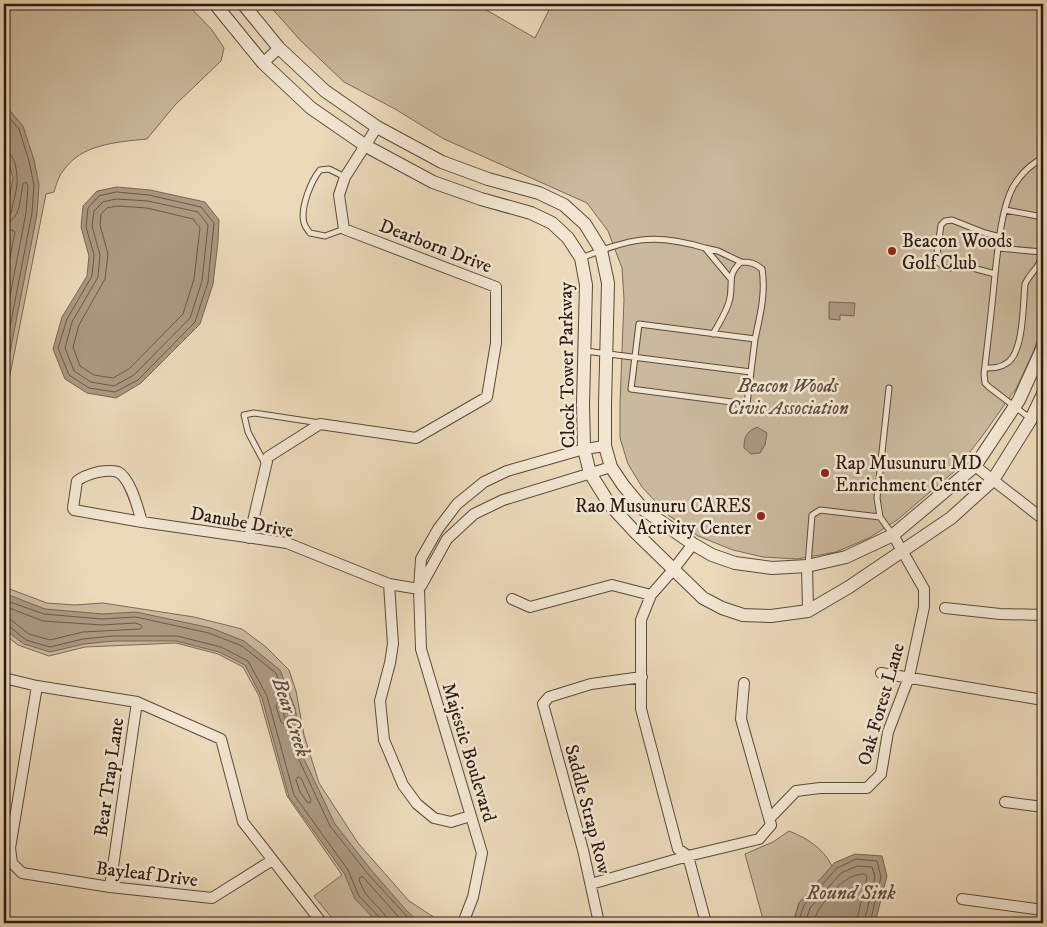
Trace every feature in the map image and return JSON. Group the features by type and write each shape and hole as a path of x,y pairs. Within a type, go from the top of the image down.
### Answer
{"street":[{"name":"Clock Tower Parkway","path":"215,4 263,63 311,108 366,146 433,182 482,200 531,213 552,223 568,238 580,258 586,285 586,351 583,404 584,449 590,473 610,505 673,570 702,598 722,608 743,615 771,616 808,611 902,551 951,518 993,480 1031,419 1043,394"},
{"name":"Clock Tower Parkway","path":"243,4 279,48 325,91 377,127 442,162 488,179 539,193 564,205 585,224 601,250 608,283 605,446 611,467 622,485 644,509 693,544 712,555 735,563 772,568 807,566 846,557 893,535 975,466 1015,406 1043,347"},
{"path":"263,63 279,48"},
{"path":"344,229 339,195 345,177 377,127"},
{"name":"Dearborn Drive","path":"320,424 416,438 487,396 496,343 496,287 344,229"},
{"path":"249,538 268,457 320,424"},
{"name":"Majestic Boulevard","path":"463,923 473,897 482,854 421,649 419,589 421,559 438,529 457,504 484,482 507,471 584,449 605,446"},
{"path":"975,466 1043,520"},
{"path":"419,589 447,538 474,514 503,500 611,467"},
{"name":"Danube Drive","path":"142,522 131,489 125,478 118,472 107,471 82,476 76,482 74,510 142,522 287,543 389,584 419,589"},
{"name":"Oak Forest Lane","path":"591,884 688,856 759,839 771,825 770,818 796,791 820,788 867,788 882,774 888,732 908,677 924,607 924,589 893,535"},
{"path":"693,544 651,595 641,620 641,709 678,849 688,856 706,923"},
{"path":"807,566 808,611"},
{"path":"389,584 393,644 380,701 384,740 403,785 417,804 434,818 451,822 470,816"},
{"path":"512,599 530,607 612,585 651,595"},
{"path":"945,608 1000,614 1043,615"},
{"path":"881,673 1043,700"},
{"name":"Saddle Strap Row","path":"599,923 591,884 543,704 549,697 582,687 642,677"},
{"path":"4,678 37,686 137,702 222,739 242,822 322,923"},
{"path":"744,683 741,719 770,818"},
{"name":"Bayleaf Drive","path":"37,686 10,848 12,863 22,873 110,887 212,898 271,860"},
{"name":"Bear Trap Lane","path":"110,887 137,702"},
{"path":"1005,802 1043,807"},
{"path":"962,899 1043,910"}],"lane":[{"path":"1031,419 989,388 985,383 985,368 998,248 1006,210 1012,189 1023,173 1043,158"},
{"path":"344,229 325,236 310,233 304,225 303,214 312,180 320,170 329,169 345,177"},
{"path":"1006,210 1043,217"},
{"path":"996,274 969,267 946,268 936,261 937,248 941,225 945,221 952,220 1000,237"},
{"path":"580,258 631,240 647,238 683,242 718,251 741,262 756,264 762,269 764,281 762,310 755,339 747,404 631,389 639,324 755,339"},
{"path":"705,248 730,278"},
{"path":"985,368 1000,367 1010,362 1016,351 1020,340 1025,284 1028,276 1041,263 1042,258 1042,252 998,248"},
{"path":"713,334 730,299 730,278 741,262"},
{"path":"586,351 751,372"},
{"path":"890,388 877,498 880,517 893,535"},
{"path":"266,466 248,432 244,415 254,413 320,424"},
{"path":"807,566 812,515 820,510 880,517"}],"green space":[{"path":"4,4 187,4 212,30 224,48 221,61 175,105 147,139 112,143 80,155 61,173 54,192 46,194 4,405 4,188 6,175 4,170"},
{"name":"Beacon Woods Civic Association","path":"268,4 476,4 535,38 552,4 1043,4 1043,324 1034,350 1017,387 956,470 897,520 869,538 836,552 797,559 763,557 733,550 698,536 668,515 642,487 628,464 620,438 624,299 622,268 608,231 587,203 444,139 395,109 344,82 301,41"},
{"path":"4,584 7,588 47,603 75,605 103,603 194,617 242,629 266,647 289,670 296,691 304,735 319,783 358,843 409,901 443,923 336,923 314,896 342,875 287,796 259,696 243,667 218,654 176,643 85,647 49,656 18,645 4,634"},
{"path":"789,831 814,844 832,866 799,903 793,923 764,923 745,854 773,842"}],"water":[{"path":"4,104 23,126 34,160 39,185 37,214 4,383 4,224 13,178 4,148"},
{"path":"117,187 150,190 205,202 219,220 213,284 200,324 141,383 116,398 87,393 65,379 53,349 62,317 87,276 89,256 81,227 83,206 97,191"},
{"path":"829,302 855,303 854,316 840,315 840,320 829,319"},
{"path":"757,427 767,433 765,445 760,453 751,454 744,448 744,441 746,435"},
{"name":"Bear Creek","path":"4,593 45,609 102,614 136,612 211,628 244,641 280,670 295,708 304,759 335,824 372,871 420,923 378,923 355,899 344,873 289,797 262,698 245,665 219,652 176,641 114,641 84,644 50,652 24,644 4,629"},
{"name":"Round Sink","path":"855,854 882,856 887,876 875,923 793,923 799,903 834,863"}],"place":[{"name":"Beacon Woods Golf Club","path":"892,251"},
{"name":"Rap Musunuru MD Enrichment Center","path":"825,473"},
{"name":"Rao Musunuru CARES Activity Center","path":"761,516"}]}
